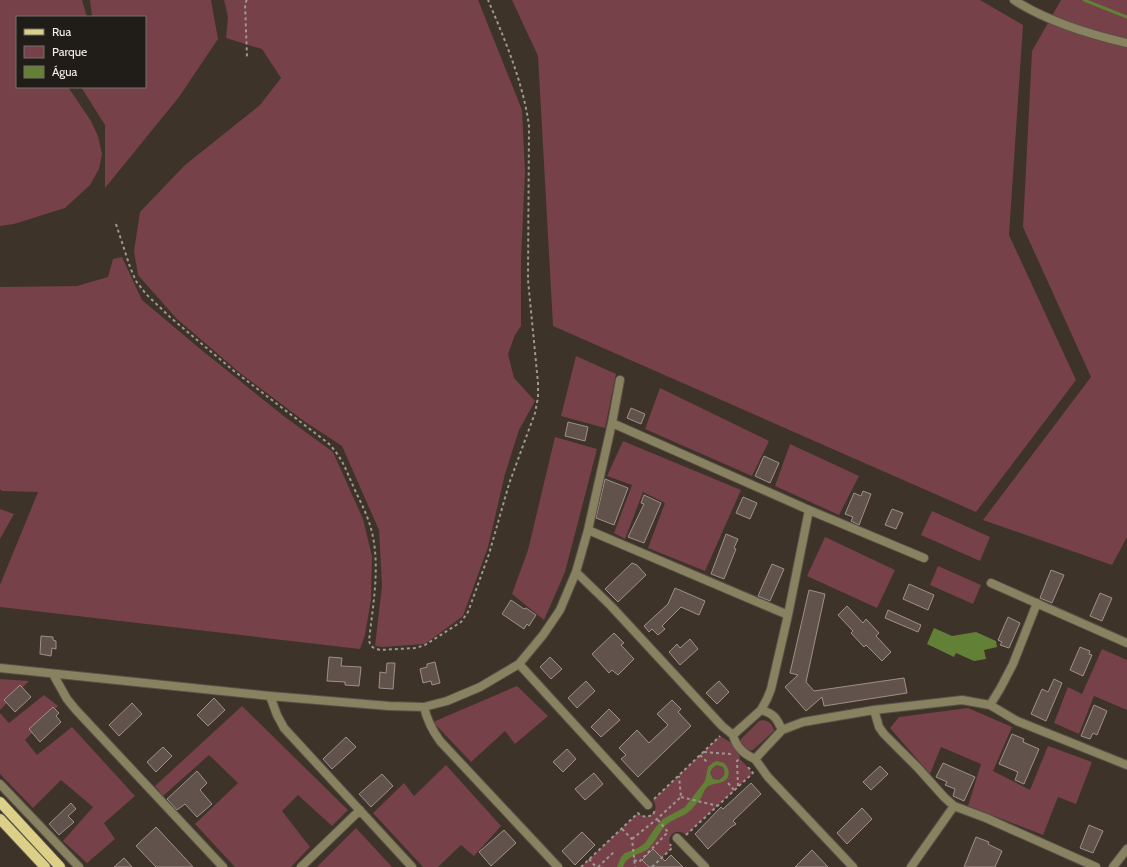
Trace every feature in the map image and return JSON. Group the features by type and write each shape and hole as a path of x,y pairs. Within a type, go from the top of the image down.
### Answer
{"main road":[{"path":"0,802 60,867"},
{"path":"0,819 45,867"}],"street":[{"path":"1014,0 1039,14 1066,25 1102,37 1127,43"},
{"path":"0,668 270,696 389,706 424,707 447,701 480,687 519,664 543,635 560,610 576,572 588,530 620,380"},
{"path":"612,423 809,510 924,558"},
{"path":"733,735 761,710 771,689 788,615 809,510"},
{"path":"588,530 788,615"},
{"path":"576,572 611,606 722,726 733,735 738,747 755,759 768,776 853,867"},
{"path":"991,583 1127,643"},
{"path":"990,705 1013,664 1037,603"},
{"path":"519,664 653,805"},
{"path":"53,674 67,699 76,710 222,867"},
{"path":"270,696 277,716 284,728 412,867"},
{"path":"755,759 782,730 803,722 874,710 962,700 990,705 1017,721 1127,765"},
{"path":"424,707 427,721 432,731 440,741 558,867"},
{"path":"761,710 773,715 778,720 782,730"},
{"path":"874,710 879,727 884,734 954,806 986,818 1096,867"},
{"path":"0,784 79,867"},
{"path":"911,867 954,806"},
{"path":"301,867 360,810"},
{"path":"677,837 705,867"},
{"path":"1113,867 1127,849"}],"path":[{"path":"247,0 245,3 248,46 247,57"},
{"path":"116,224 136,281 146,294 171,318 234,371 328,443 344,464 369,523 375,549 376,574 369,641 371,646 380,650 416,648 429,643 461,622 468,612 489,554 509,484 535,413 538,396 528,280 529,126 526,106 520,84 502,32 488,0"},
{"path":"581,867 638,813 646,817 655,813 653,800 720,736"},
{"path":"704,752 730,754 738,747"},
{"path":"738,747 740,759 737,761 738,786"},
{"path":"700,755 708,763"},
{"path":"652,867 672,848 670,845 677,837 686,836 753,773 745,763"},
{"path":"679,776 681,797"},
{"path":"728,783 734,790"},
{"path":"681,797 718,806"},
{"path":"632,839 681,797"},
{"path":"634,860 639,862 668,832 657,819"},
{"path":"622,828 632,839 634,867"},
{"path":"589,859 597,867 615,851"}],"green space":[{"path":"0,0 82,0 87,16 16,16 16,88 69,88 91,121 98,136 102,154 99,169 90,185 65,208 14,224 0,226"},
{"path":"90,0 211,0 218,39 179,97 105,188 105,125 82,88 146,88 146,16 92,16"},
{"path":"224,0 478,0 522,110 525,171 521,261 521,326 515,335 508,354 514,378 535,401 519,430 505,474 488,547 463,616 425,644 383,647 375,646 382,586 379,530 342,446 304,421 240,373 176,318 138,275 134,251 140,212 185,165 260,105 281,78 262,49 226,38 228,17"},
{"path":"512,0 980,0 1023,25 1009,235 1076,380 976,512 553,326 538,56"},
{"path":"1061,0 1127,0 1127,537 1112,565 983,520 1091,377 1023,227 1032,51"},
{"path":"122,257 142,300 285,417 333,452 363,519 372,556 371,600 365,635 360,649 0,607 0,585 38,492 2,491 0,489 0,287 77,286 108,277 113,259"},
{"path":"576,356 616,374 605,428 561,416"},
{"path":"660,388 769,441 752,476 645,429"},
{"path":"555,437 597,449 565,572 544,620 512,594 528,550"},
{"path":"623,441 741,490 705,571 648,548 665,503 643,492 625,539 614,533 632,485 607,476"},
{"path":"790,444 859,476 839,515 775,486"},
{"path":"0,509 14,514 0,539"},
{"path":"932,511 990,537 980,561 921,535"},
{"path":"825,537 895,570 877,608 807,576"},
{"path":"938,566 981,585 973,604 930,585"},
{"path":"1102,649 1127,660 1127,710 1094,696 1079,734 1054,723 1068,687 1082,694"},
{"path":"0,679 29,681 0,710"},
{"path":"517,686 548,716 515,744 505,731 471,762 433,722"},
{"path":"44,695 58,706 25,740 37,755 72,727 135,796 104,823 115,839 87,863 63,841 93,807 61,780 33,808 0,774 0,713 9,723"},
{"path":"242,706 348,810 332,826 298,795 282,811 310,847 291,867 235,867 195,824 238,783 209,755 163,796 155,786"},
{"path":"968,708 1012,727 993,771 1030,790 1048,746 1092,762 1076,804 1058,797 1043,835 968,806 981,764 941,747 930,774 890,728 899,717"},
{"path":"759,721 767,721 773,726 774,731 753,750 746,749 741,744 741,739"},
{"path":"720,736 738,747 740,759 753,773 686,835 678,832 672,834 669,840 672,848 652,867 581,867 638,813 646,817 652,815 655,811 655,803 653,800"},
{"path":"446,765 501,826 474,856 461,845 438,867 423,867 373,813 404,783 414,796"},
{"path":"356,828 392,867 317,867"}],"water":[{"path":"934,628 952,636 976,632 996,641 997,647 984,650 986,659 974,661 956,653 954,657 927,644"},
{"path":"717,761 724,763 727,766 729,773 726,780 709,785 691,810 667,824 649,848 642,853 631,857 627,860 623,867 617,867 621,857 625,853 638,848 645,843 663,819 685,807 705,781 708,767","holes":["717,765 723,767 725,773 724,776 719,780 713,779 710,773 712,768"]}],"building":[{"path":"631,408 645,414 641,424 627,418"},
{"path":"568,422 588,427 585,441 565,436"},
{"path":"764,456 779,463 770,483 755,476"},
{"path":"605,479 628,488 614,525 596,518"},
{"path":"863,491 871,494 859,525 851,521 853,517 845,514 854,493 861,496"},
{"path":"644,495 661,503 644,543 628,537 644,504 641,503"},
{"path":"743,497 757,503 750,519 736,513"},
{"path":"892,509 903,513 896,529 885,525"},
{"path":"726,534 738,539 734,548 736,549 724,579 711,574"},
{"path":"632,563 637,565 646,575 618,602 605,589"},
{"path":"772,564 784,569 770,601 758,596"},
{"path":"1051,570 1064,575 1052,603 1040,598"},
{"path":"909,584 934,595 928,610 903,599"},
{"path":"675,588 705,601 699,615 681,607 662,626 665,629 658,635 652,629 649,632 644,626 668,604"},
{"path":"809,590 825,594 806,682 814,691 904,678 907,693 824,706 822,697 806,711 785,687 798,675 790,673"},
{"path":"1100,593 1112,598 1102,621 1090,616"},
{"path":"511,600 536,615 529,626 527,624 524,629 502,614"},
{"path":"847,606 863,623 866,619 879,633 876,636 891,652 882,661 866,645 864,647 851,633 853,631 838,615"},
{"path":"888,610 921,625 918,632 885,618"},
{"path":"1008,617 1020,623 1009,648 1000,645 1002,642 998,640"},
{"path":"614,633 624,643 621,645 634,659 618,675 612,670 609,673 592,654"},
{"path":"41,636 53,637 53,640 56,641 56,649 52,648 51,656 40,654"},
{"path":"690,639 698,649 680,665 669,652 677,644 680,648"},
{"path":"1080,647 1090,651 1089,654 1092,655 1083,676 1070,670"},
{"path":"329,657 342,658 341,666 361,667 359,686 345,685 345,682 327,681"},
{"path":"550,657 562,669 551,679 540,667"},
{"path":"435,662 440,683 432,685 431,681 423,683 420,669 427,667 427,664"},
{"path":"387,663 395,663 393,689 379,688 380,672 386,673"},
{"path":"1054,679 1062,683 1046,721 1031,714 1042,689 1048,692"},
{"path":"586,681 595,691 577,708 568,698"},
{"path":"719,681 729,692 717,704 706,693"},
{"path":"20,685 31,697 15,712 4,700"},
{"path":"214,698 225,710 208,726 197,715"},
{"path":"672,700 681,709 678,712 691,726 638,777 621,759 626,755 619,748 637,730 649,743 668,725 657,714"},
{"path":"132,703 142,714 119,736 109,725"},
{"path":"1094,705 1107,711 1097,735 1093,733 1090,739 1081,736"},
{"path":"53,707 59,713 56,716 61,722 40,742 29,729"},
{"path":"609,709 620,720 601,737 591,727"},
{"path":"1012,734 1024,739 1023,742 1039,749 1024,784 1015,780 1018,772 999,764"},
{"path":"346,737 356,747 332,769 323,759"},
{"path":"163,747 172,756 156,772 147,762"},
{"path":"567,749 576,759 563,772 553,762"},
{"path":"943,763 975,777 964,801 953,796 955,789 945,785 947,782 936,777"},
{"path":"880,766 888,774 871,790 863,782"},
{"path":"197,771 207,783 200,790 212,804 197,817 185,804 177,810 167,799"},
{"path":"594,773 603,784 585,800 575,789"},
{"path":"382,774 393,786 371,807 359,794"},
{"path":"751,783 761,794 733,821 736,824 708,849 695,834 721,807 723,809"},
{"path":"71,803 76,809 68,816 74,822 59,835 49,824"},
{"path":"862,808 872,819 847,844 837,833"},
{"path":"1089,825 1103,831 1093,853 1080,848"},
{"path":"156,827 193,867 156,867 136,846"},
{"path":"504,830 516,843 491,866 479,852"},
{"path":"582,832 595,845 575,865 562,851"},
{"path":"976,837 989,842 988,844 1002,851 995,867 964,867"},
{"path":"653,849 665,861 671,855 683,867 649,867 642,860"},
{"path":"812,850 828,867 795,867"},
{"path":"124,858 132,867 114,867"}],"waterway":[{"path":"1084,0 1127,17"}]}
